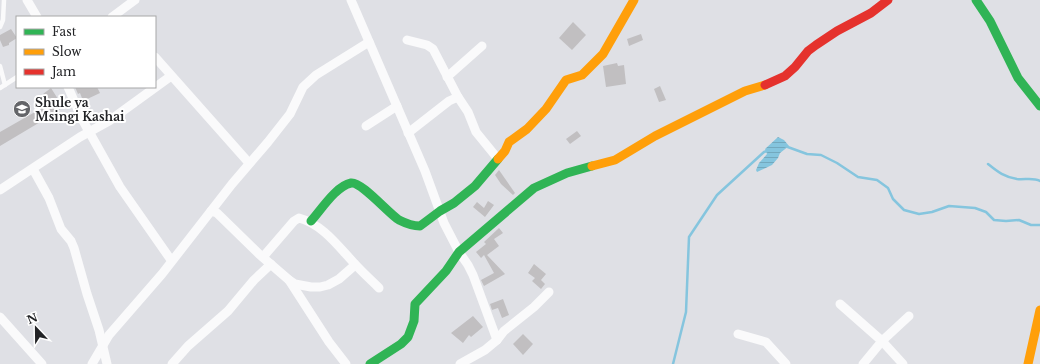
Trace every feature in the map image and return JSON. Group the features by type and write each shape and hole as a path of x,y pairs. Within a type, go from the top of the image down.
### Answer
{"street":[{"path":"27,0 36,16"},
{"path":"116,16 135,0"},
{"path":"351,0 425,171 444,223 470,270 497,340"},
{"path":"311,221 335,193 344,186 355,183 364,188 399,220 411,225 420,226 427,222 470,190 505,151 509,142 527,129 546,109 566,80 582,75 597,61 603,54 634,0"},
{"path":"370,364 401,344 408,337 414,321 415,304 446,271 459,252 541,184 567,173 615,160 655,136 745,91 785,76 795,67 808,51 816,45 871,13 888,0"},
{"path":"976,0 990,21 1018,78 1040,106"},
{"path":"407,40 430,46 468,112 476,132 498,159"},
{"path":"92,364 117,325 162,274 171,260 290,114 298,95 308,82 326,68 369,42"},
{"path":"447,77 482,46"},
{"path":"156,58 249,163"},
{"path":"156,87 172,76"},
{"path":"68,88 82,119 120,187 171,260"},
{"path":"0,190 89,132 109,121 155,88"},
{"path":"408,133 449,101 458,97"},
{"path":"366,126 397,106"},
{"path":"33,169 48,198 61,229 71,241 74,248 107,364"},
{"path":"211,211 222,217 263,258 289,280 337,354 346,364"},
{"path":"263,258 296,219 299,218 311,221 328,236 379,288"},
{"path":"172,364 188,346 228,312 251,284 271,264"},
{"path":"289,280 300,285 320,287 328,285 339,279 355,265"},
{"path":"460,364 484,350 497,340 504,331 534,307 548,292"},
{"path":"840,304 882,341 902,364"},
{"path":"1028,364 1036,352 1040,311"},
{"path":"863,364 882,341 909,316"},
{"path":"0,317 42,364"},
{"path":"738,334 766,342 786,364"}],"lane":[{"path":"0,27 3,20 4,0"},
{"path":"0,66 5,85"},
{"path":"0,88 16,78"}],"water":[{"path":"778,137 784,140 789,146 780,153 772,165 757,172 756,170 759,163 767,154 765,149"}],"building":[{"path":"573,22 586,35 572,50 559,38"},
{"path":"11,29 16,39 9,43 9,45 3,47 0,40 0,35"},
{"path":"641,34 643,40 629,46 627,39"},
{"path":"617,63 618,66 624,65 626,84 606,87 603,66"},
{"path":"660,86 666,100 659,102 654,89"},
{"path":"51,88 63,107 0,146 0,132 49,104 43,94"},
{"path":"75,88 98,88 100,93 83,101 80,93 78,94"},
{"path":"577,131 581,136 570,144 566,139"},
{"path":"499,170 515,193 513,195 501,184 495,175"},
{"path":"488,201 494,205 485,217 473,207 477,202 484,208"},
{"path":"499,228 503,233 494,239 499,246 487,255 505,274 484,286 481,280 494,273 484,255 481,258 476,252 486,244 484,242"},
{"path":"534,264 546,274 541,280 545,284 541,289 532,281 535,278 528,273"},
{"path":"503,299 509,315 502,318 498,308 492,310 490,304"},
{"path":"473,316 483,327 471,337 469,335 463,343 451,333"},
{"path":"523,334 533,344 523,355 513,344"}],"waterway":[{"path":"785,146 807,154 821,155 837,163 858,177 877,180 888,188 893,199 904,210 919,214 932,212 949,206 975,208 986,212 994,220 1019,220 1031,225 1040,225"},
{"path":"673,364 686,312 689,237 717,195 764,152 767,151"},
{"path":"988,164 998,172 1008,177 1017,179 1035,179 1040,181"}],"traffic: fast":[{"path":"976,0 990,21 1018,78 1040,106"},
{"path":"311,221 334,193 345,185 351,183 356,184 368,192 394,217 410,224 420,226 440,211 454,203 475,186 498,159"},
{"path":"370,364 401,344 408,337 414,321 415,304 446,271 459,252 534,188 567,173 592,166"}],"traffic: slow":[{"path":"498,159 505,151 509,142 527,129 546,109 566,80 582,75 603,54 634,0"},
{"path":"592,166 615,160 655,136 745,91 765,85"},
{"path":"1028,364 1040,310"}],"traffic: jam":[{"path":"765,85 785,76 795,67 808,51 816,45 837,31 871,13 888,0"}],"place":[{"name":"Shule ya Msingi Kashai","path":"22,109"}]}
